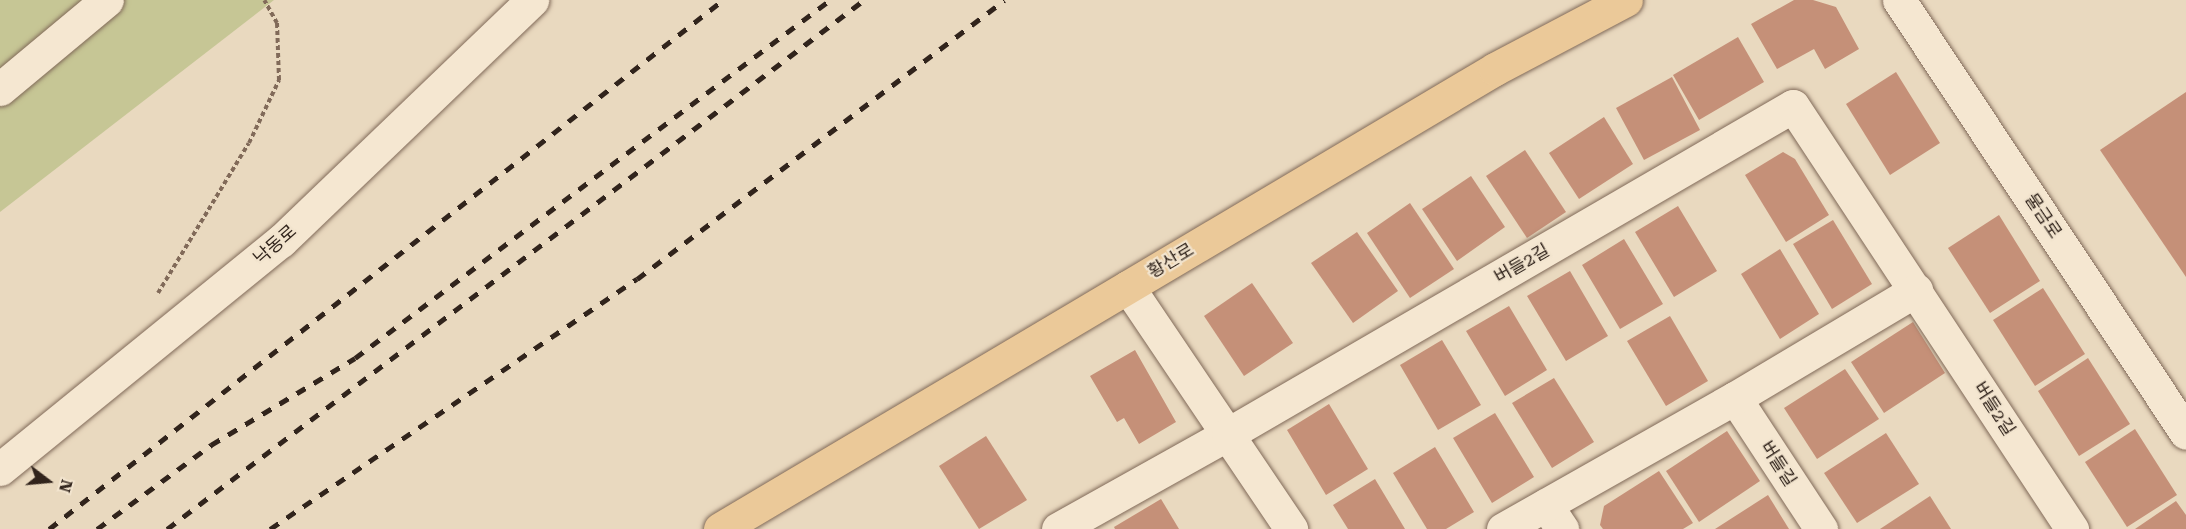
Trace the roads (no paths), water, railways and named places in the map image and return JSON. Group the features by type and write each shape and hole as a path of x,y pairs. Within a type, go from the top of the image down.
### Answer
{"main road":[{"name":"황산로","path":"720,529 1495,69 1626,0"}],"street":[{"path":"0,89 107,0"},
{"name":"낙동로","path":"0,469 281,241 532,0"},
{"name":"물금로","path":"1899,0 2186,432"},
{"name":"버들2길","path":"1058,529 1227,434 1793,106 2072,529"},
{"path":"1128,287 1291,529"},
{"path":"1503,529 1554,517 1735,398 1916,290"},
{"name":"버들길","path":"1735,398 1821,529"}],"railway":[{"path":"49,529 723,0"},
{"path":"97,529 211,445 355,358 830,0"},
{"path":"167,529 864,0"},
{"path":"270,529 637,279 1004,0"}]}
